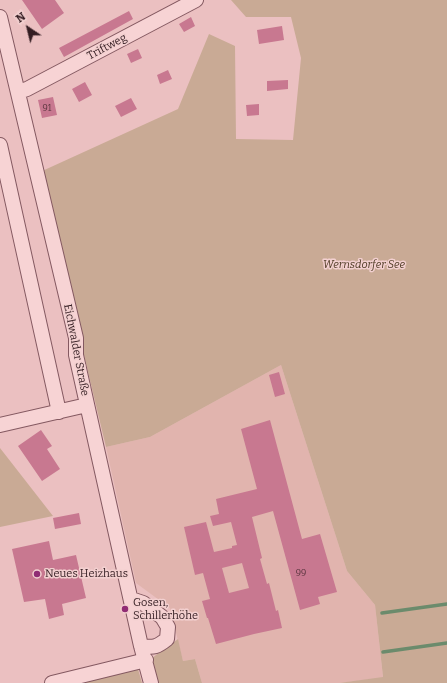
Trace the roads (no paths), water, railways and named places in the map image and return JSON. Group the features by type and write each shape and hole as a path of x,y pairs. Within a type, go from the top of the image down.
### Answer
{"street":[{"name":"Triftweg","path":"18,92 27,89 196,0"},
{"name":"Eichwalder Straße","path":"0,18 76,338 76,355 87,405 131,599 152,683"},
{"path":"0,145 59,412"},
{"path":"0,425 87,405"},
{"path":"131,599 143,603 162,617 168,627 167,639 158,646 142,646"},
{"path":"52,683 146,660"}],"waterway":[{"path":"382,613 447,604"},
{"path":"383,652 447,643"}],"place":[{"name":"Neues Heizhaus","path":"37,574"},
{"name":"Gosen, Schillerhöhe","path":"125,609"}],"park label":[{"name":"Wernsdorfer See","path":"364,265"}]}
